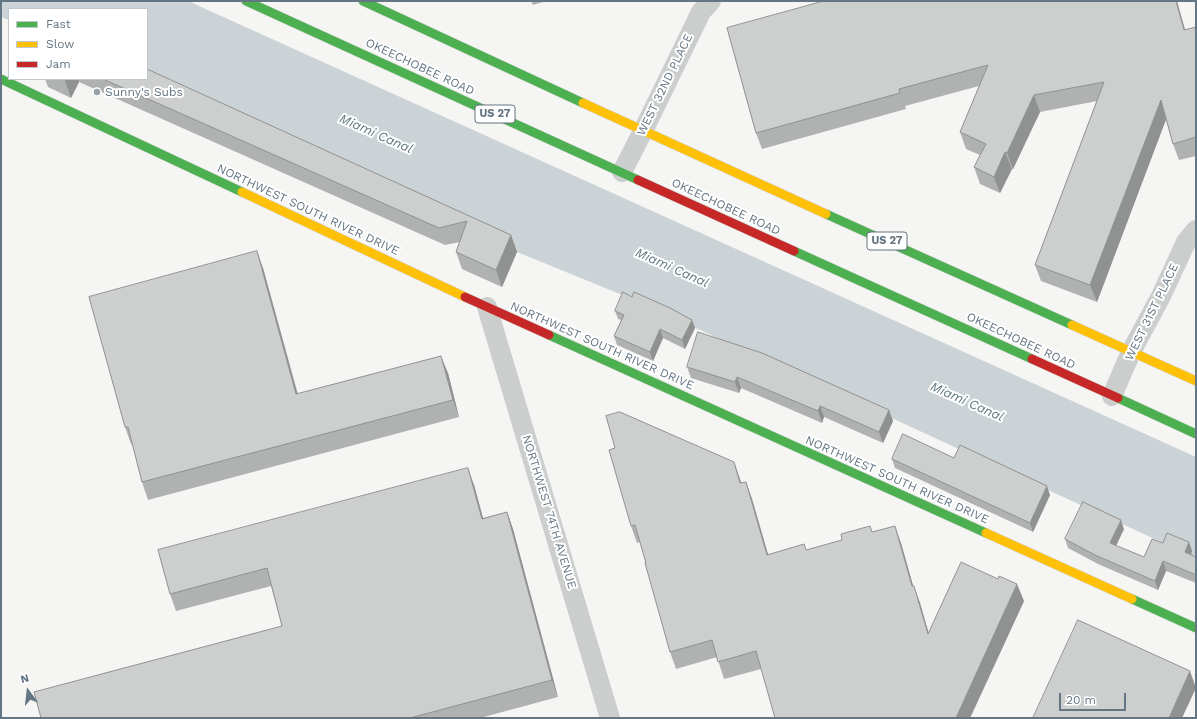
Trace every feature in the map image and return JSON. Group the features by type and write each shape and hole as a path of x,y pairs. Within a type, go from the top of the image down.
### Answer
{"main road":[{"name":"OKEECHOBEE ROAD","path":"246,1 1196,434"},
{"name":"US 27","path":"363,1 643,131 1196,381"},
{"name":"NORTHWEST SOUTH RIVER DRIVE","path":"1,78 487,307 1196,628"}],"street":[{"name":"WEST 32ND PLACE","path":"622,172 701,12 711,1"},
{"name":"WEST 31ST PLACE","path":"1112,396 1131,352 1161,296 1186,242 1196,230"},
{"name":"NORTHWEST 74TH AVENUE","path":"487,307 610,718"}],"water":[{"name":"Miami Canal","path":"1,1 188,1 1196,457 1196,558 637,301 517,252 148,79 148,8 8,8 8,20 1,17"}],"building":[{"path":"824,1 1176,1 1184,30 1196,27 1196,137 1173,144 1161,100 1090,285 1035,265 1104,82 1034,95 994,177 974,167 986,144 960,132 988,65 899,89 900,93 756,133 727,28"},
{"path":"148,69 511,235 496,270 456,252 467,221 439,228 105,80 148,80"},
{"path":"257,251 296,394 441,356 453,400 142,482 128,427 125,427 89,297"},
{"path":"623,292 632,297 634,292 670,308 692,320 682,340 660,329 650,352 614,336 624,315 615,311"},
{"path":"698,332 762,353 889,410 879,432 820,406 818,411 737,377 735,382 687,367"},
{"path":"620,412 734,462 740,483 746,482 767,555 804,544 806,550 842,540 841,534 870,526 872,532 895,526 912,586 914,586 928,634 961,562 998,579 999,576 1017,584 956,718 775,718 756,651 718,662 712,640 670,652 635,525 631,526 609,450 615,448 606,416"},
{"path":"903,434 954,458 960,445 1047,486 1030,523 892,459"},
{"path":"468,468 482,519 507,512 552,680 410,718 41,718 34,692 282,626 267,568 170,594 158,550"},
{"path":"1083,502 1121,520 1110,543 1144,557 1152,539 1163,543 1167,533 1189,542 1185,552 1196,557 1196,575 1163,561 1155,581 1095,555 1065,539"},
{"path":"1078,620 1190,671 1169,718 1033,718"}],"traffic: fast":[{"path":"246,1 638,180"},
{"path":"363,1 583,103"},
{"path":"1,79 242,192"},
{"path":"826,214 1072,325"},
{"path":"794,251 1032,359"},
{"path":"549,335 986,533"},
{"path":"1118,398 1196,434"},
{"path":"1132,599 1196,628"}],"traffic: slow":[{"path":"583,103 826,214"},
{"path":"242,192 465,297"},
{"path":"1072,325 1196,381"},
{"path":"986,533 1132,599"}],"traffic: jam":[{"path":"638,180 794,251"},
{"path":"465,297 549,335"},
{"path":"1032,359 1118,398"}],"place":[{"name":"Sunny's Subs","path":"97,92"}]}
